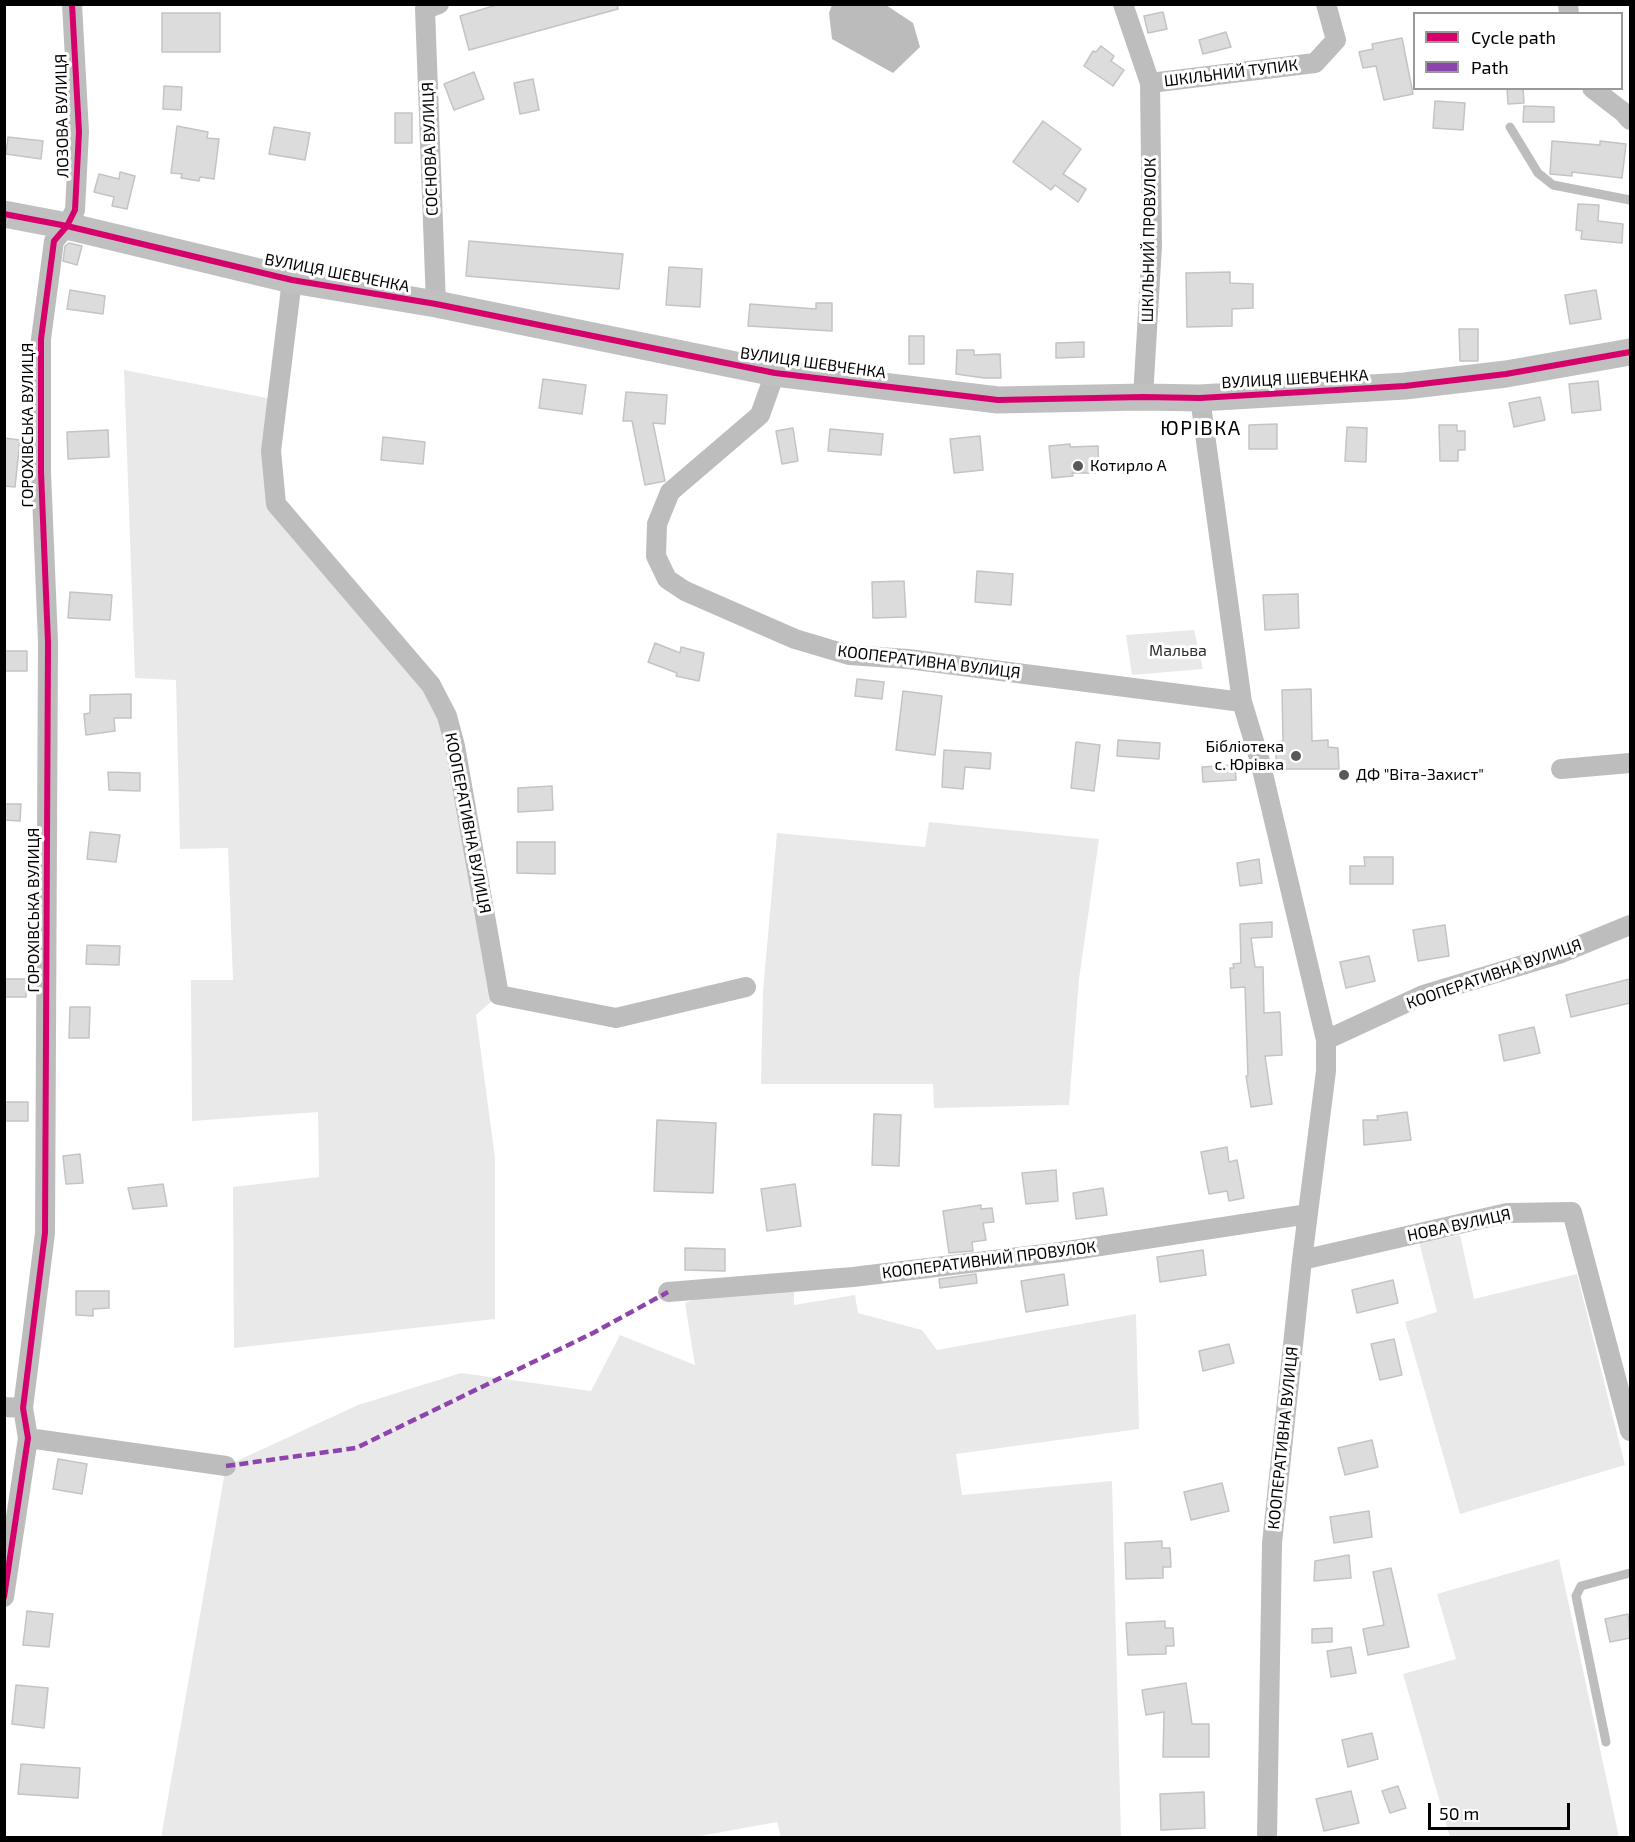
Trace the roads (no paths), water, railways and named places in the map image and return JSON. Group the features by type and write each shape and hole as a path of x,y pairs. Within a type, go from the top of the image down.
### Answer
{"street":[{"name":"ЛОЗОВА ВУЛИЦЯ","path":"67,226 75,210 79,132 72,4"},
{"name":"СОСНОВА ВУЛИЦЯ","path":"436,304 425,9 439,4"},
{"name":"ШКІЛЬНИЙ ПРОВУЛОК","path":"1123,4 1150,83 1152,246 1143,397"},
{"name":"ШКІЛЬНИЙ ТУПИК","path":"1150,83 1315,63 1336,40 1326,4"},
{"path":"1595,90 1630,120"},
{"name":"ВУЛИЦЯ ШЕВЧЕНКА","path":"4,214 67,226 292,280 436,304 775,373 998,400 1200,398 1405,386 1506,374 1630,352"},
{"name":"ГОРОХІВСЬКА ВУЛИЦЯ","path":"4,1597 28,1438 14,1407 45,1233 48,642 41,472 41,339 54,242 67,226"},
{"name":"КООПЕРАТИВНА ВУЛИЦЯ","path":"292,280 271,451 276,504 430,685 447,716 455,747 499,994 616,1018 746,987"},
{"name":"КООПЕРАТИВНА ВУЛИЦЯ","path":"775,373 760,415 670,492 657,524 656,556 667,579 685,591 795,639 849,655 908,659 1242,702"},
{"name":"КООПЕРАТИВНА ВУЛИЦЯ","path":"1200,398 1242,702 1260,761 1326,1040 1326,1071 1302,1260 1272,1543 1267,1838"},
{"path":"1561,769 1630,763"},
{"name":"КООПЕРАТИВНА ВУЛИЦЯ","path":"1326,1040 1423,995 1560,954 1630,925"},
{"name":"НОВА ВУЛИЦЯ","path":"1302,1260 1507,1213 1572,1212 1630,1431"},
{"name":"КООПЕРАТИВНИЙ ПРОВУЛОК","path":"668,1292 853,1277 1061,1252 1308,1214"},
{"path":"28,1438 226,1466"}],"lane":[{"path":"1510,126 1538,173 1553,185 1630,200"},
{"path":"1606,1742 1576,1596 1581,1586 1630,1573"}],"place":[{"name":"Котирло А","path":"1078,466"},
{"name":"Бібліотека с. Юрівка","path":"1296,756"},
{"name":"ДФ \"Віта-Захист\"","path":"1344,775"}],"district":[{"name":"ЮРІВКА","path":"1201,428"}],"park label":[{"name":"Мальва","path":"1178,651"}]}
